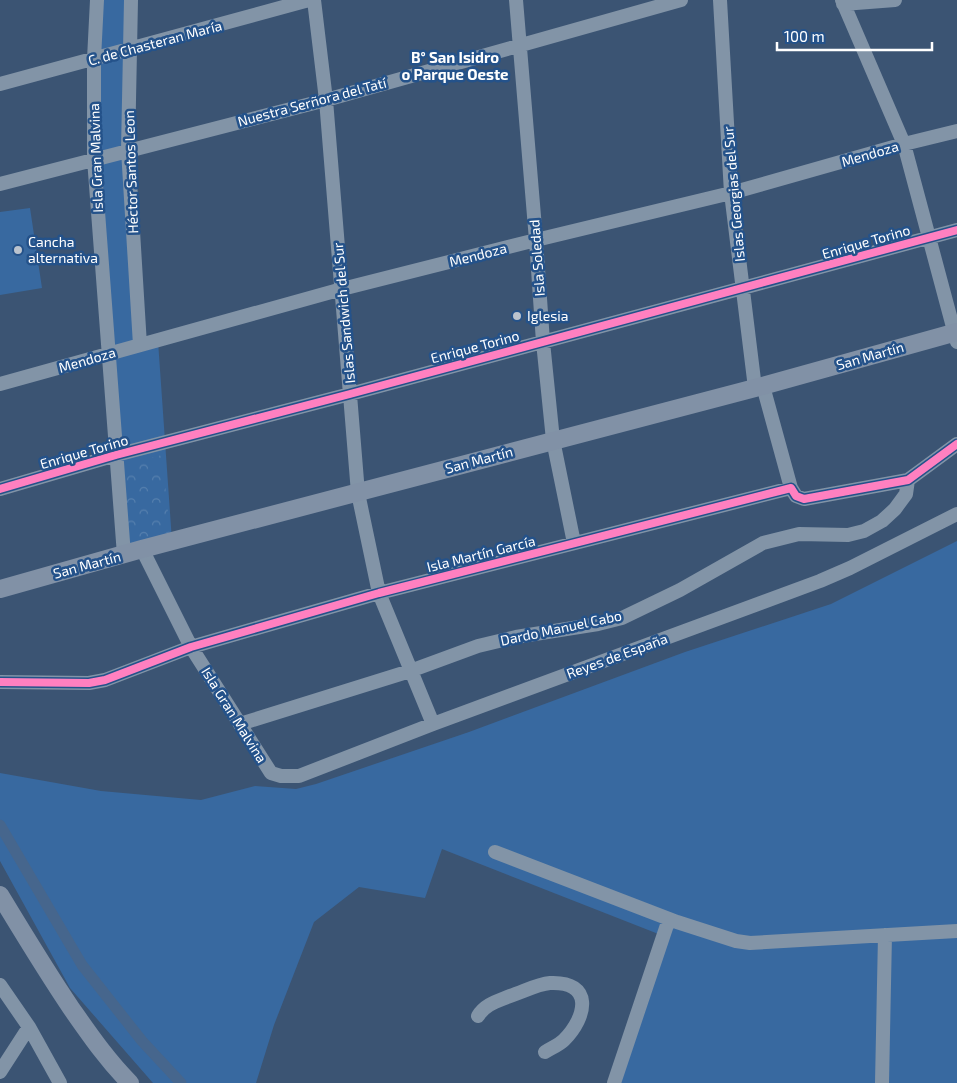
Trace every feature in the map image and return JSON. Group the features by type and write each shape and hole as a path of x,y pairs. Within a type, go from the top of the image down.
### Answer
{"main road":[{"name":"San Martín","path":"0,588 553,440 956,336"},
{"path":"0,895 50,977 88,1032 102,1052 130,1083"},
{"path":"0,908 68,1020 89,1049 120,1083"}],"street":[{"name":"Isla Gran Malvina","path":"97,0 94,59 94,159 124,555"},
{"name":"Héctor Santos Leon","path":"131,0 128,150 140,345"},
{"name":"C. de Chasteran María","path":"0,84 310,0"},
{"name":"Islas Sandwich del Sur","path":"314,0 326,100 358,492 379,593 433,724"},
{"name":"Isla Soledad","path":"516,0 543,342 553,440 574,543"},
{"name":"Nuestra Serñora del Tatí","path":"0,184 326,100 519,44 681,0"},
{"name":"Islas Georgias del Sur","path":"720,0 731,194 744,289 759,387 791,488"},
{"path":"895,0 842,2 904,144 956,336"},
{"name":"Mendoza","path":"0,384 342,289 536,240 731,194 904,144 957,131"},
{"name":"Enrique Torino","path":"0,489 116,455 744,289 957,230"},
{"path":"791,488 796,496 804,499 908,480 957,444"},
{"name":"Dardo Manuel Cabo","path":"240,724 410,671 478,646 516,637 598,624 622,618 680,590 763,542 799,534 848,535 864,531 882,521 894,509 906,494 908,480"},
{"name":"Isla Martín García","path":"0,682 89,683 105,680 191,647 379,593 791,488"},
{"name":"Reyes de España","path":"271,773 281,776 299,776 433,724 820,581 850,568 957,514"},
{"name":"Isla Gran Malvina","path":"142,549 191,647 271,773"},
{"path":"495,852 669,919 736,941 750,943 957,931"},
{"path":"614,1083 669,919"},
{"path":"882,1083 885,935"},
{"path":"478,1016 482,1010 491,1004 540,985 559,983 576,989 583,1000 577,1023 565,1039 545,1052"},
{"path":"0,985 28,1027 60,1083"},
{"path":"0,1072 28,1027"}],"green space":[{"path":"97,0 130,0 140,345 158,341 172,541 124,554 94,59"},
{"name":"Cancha alternativa","path":"30,208 42,288 0,295 0,212"},
{"path":"162,455 170,532 129,545 124,466"},
{"path":"957,541 957,1083 609,1083 661,935 442,849 425,898 359,887 314,922 274,1025 256,1083 153,1083 70,988 0,861 0,773 101,791 201,800 255,786 296,789 316,784 469,732 685,652 831,604"}],"waterway":[{"path":"0,825 82,965 142,1041 181,1083"}],"cycle path":[{"path":"0,489 116,455 350,394 957,230"},
{"path":"0,682 89,683 105,680 191,647 379,593 791,488 796,496 804,499 908,480 957,444"}],"place":[{"name":"Cancha alternativa","path":"18,250"},
{"name":"Iglesia","path":"517,316"}],"district":[{"name":"B° San Isidro o Parque Oeste","path":"455,66"}]}
